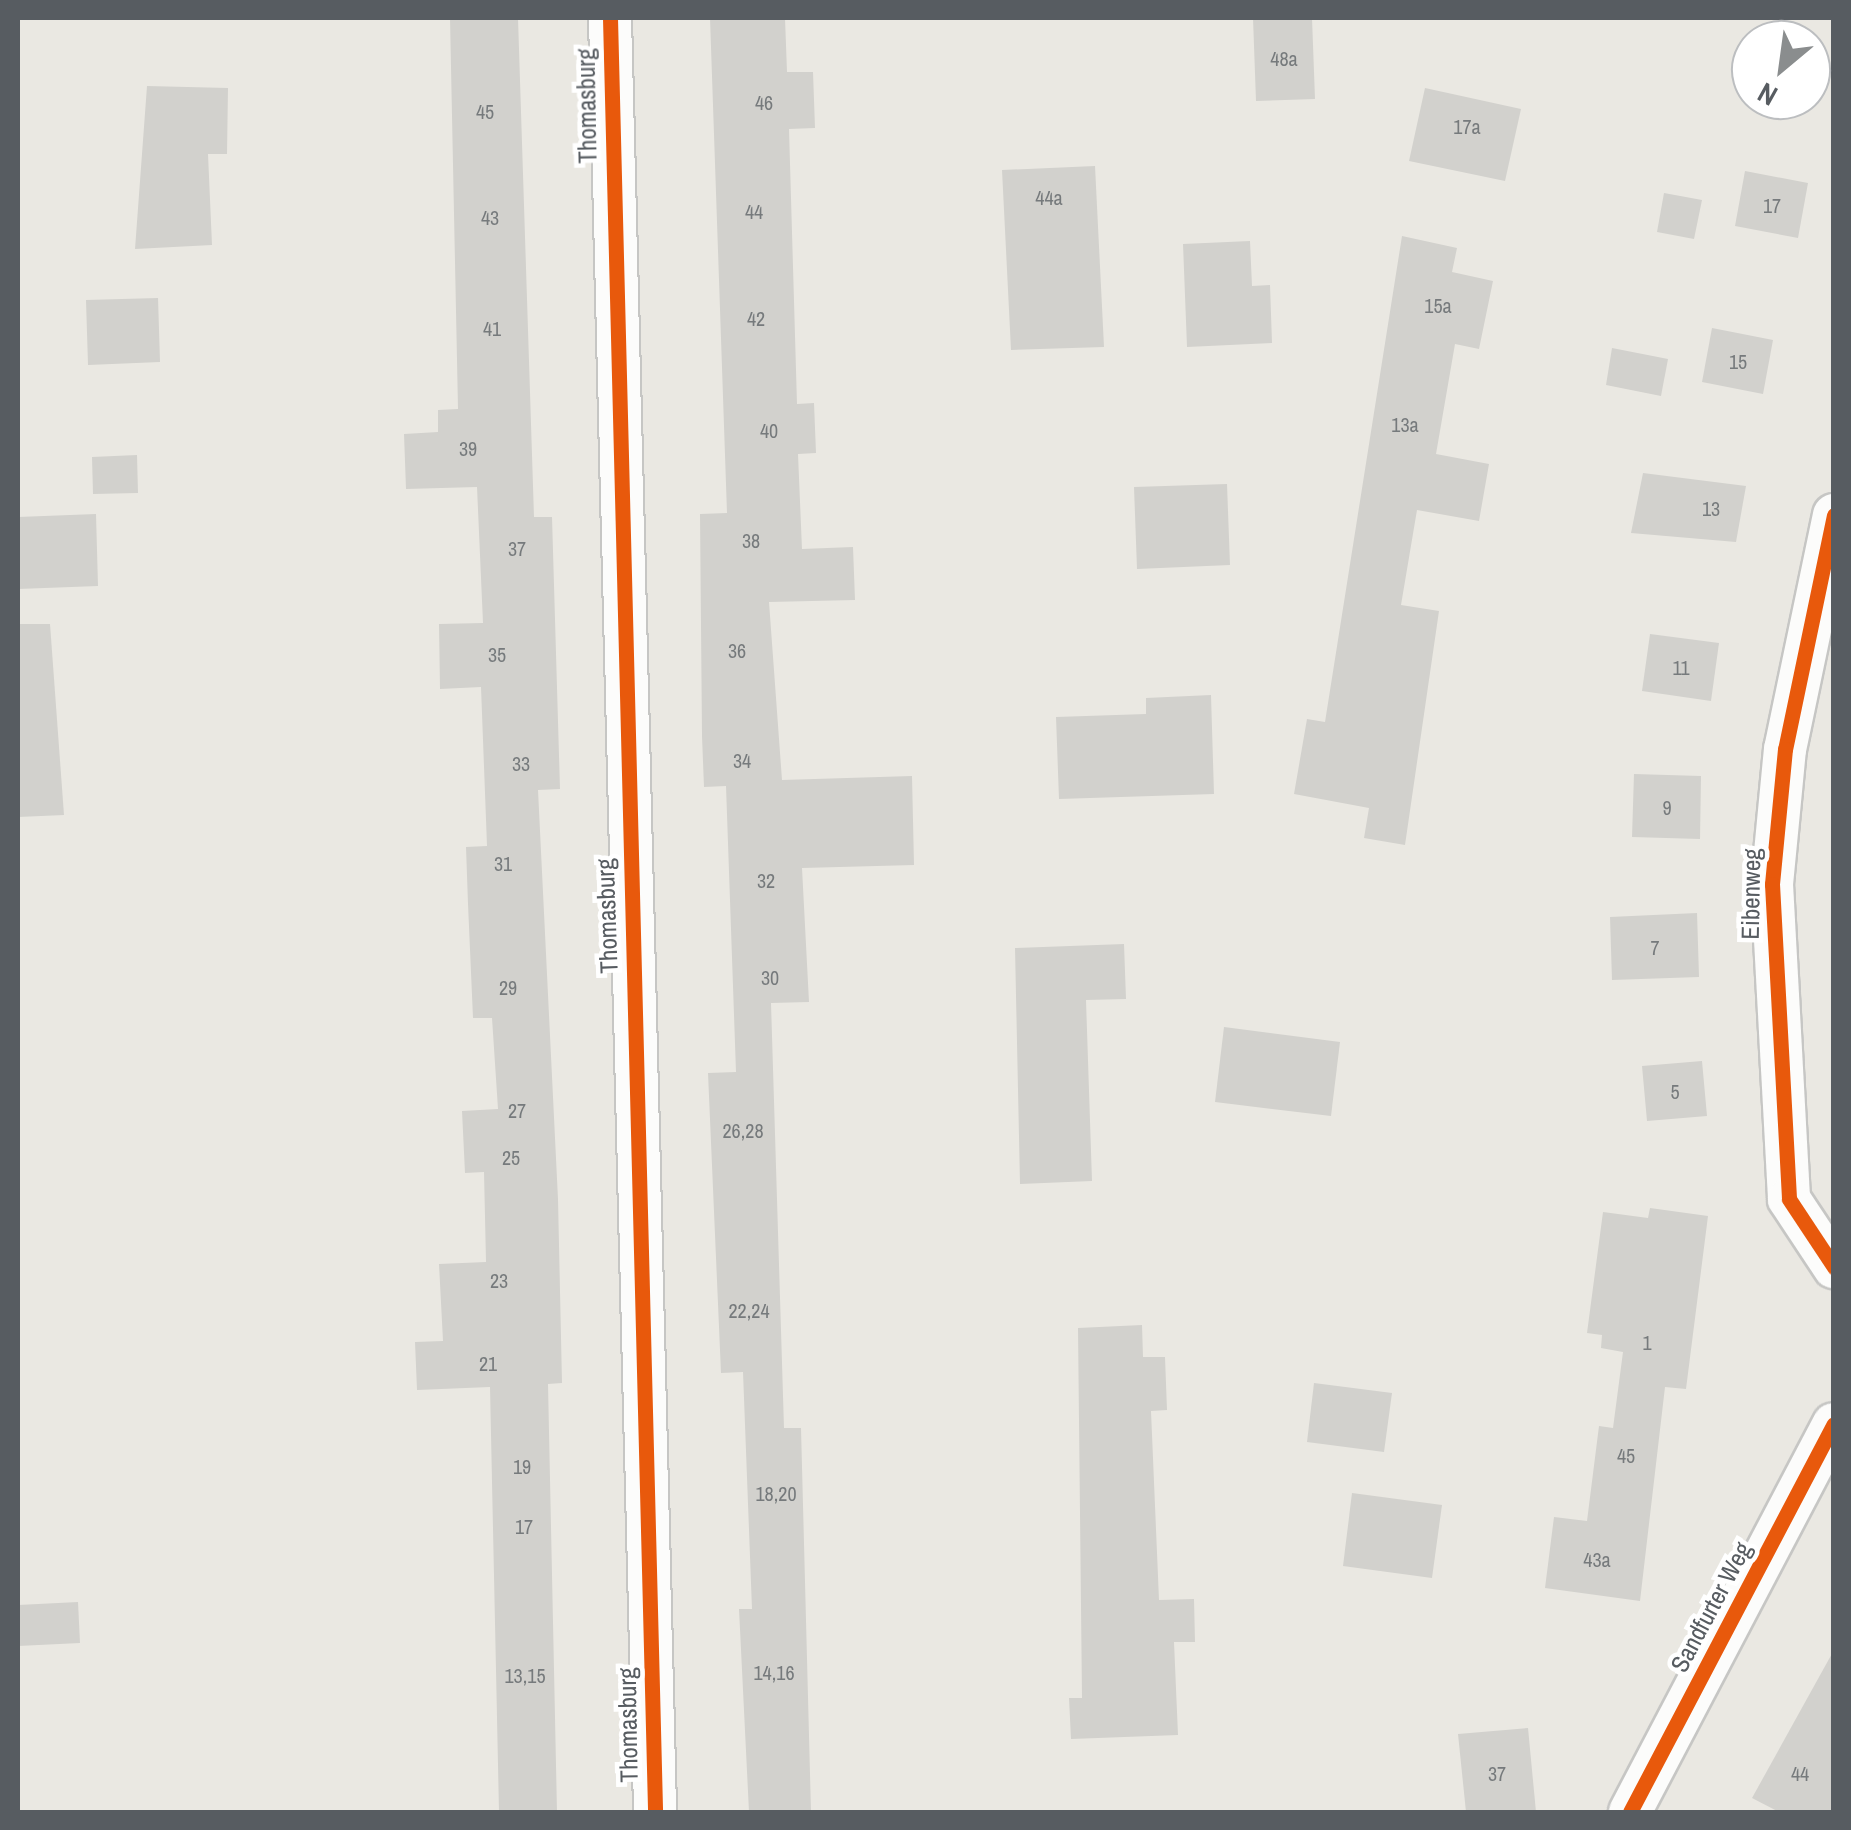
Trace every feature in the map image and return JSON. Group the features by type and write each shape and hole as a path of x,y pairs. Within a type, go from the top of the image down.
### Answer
{"street":[{"name":"Thomasburg","path":"610,18 655,1812"},
{"name":"Eibenweg","path":"1834,515 1784,749 1772,884 1789,1198 1834,1267"},
{"name":"Sandfurter Weg","path":"1630,1812 1834,1424"}],"building":[{"path":"450,18 518,18 534,517 552,517 560,789 538,790 558,1199 562,1383 548,1384 557,1812 499,1812 490,1387 417,1390 415,1342 443,1341 439,1264 486,1262 484,1172 465,1173 462,1111 498,1109 492,1018 473,1018 468,904 466,847 487,846 481,687 440,689 439,624 483,623 477,487 406,489 404,434 438,432 438,410 458,409"},
{"path":"710,18 785,18 787,72 813,72 815,128 789,129 797,404 814,403 816,453 798,454 802,549 853,547 855,600 769,602 782,780 912,776 914,865 802,868 809,1002 771,1003 784,1428 801,1428 811,1812 749,1812 739,1609 752,1609 743,1372 721,1373 708,1073 736,1072 726,786 704,787 702,736 700,514 727,513"},
{"path":"1253,18 1312,18 1315,99 1256,101"},
{"path":"147,86 228,88 227,154 208,154 212,245 135,249"},
{"path":"1425,88 1521,109 1505,181 1409,161"},
{"path":"1095,166 1104,347 1011,350 1002,170"},
{"path":"1745,171 1808,183 1798,238 1735,226"},
{"path":"1664,193 1702,200 1694,239 1657,232"},
{"path":"1402,236 1457,248 1452,272 1493,281 1479,349 1455,344 1436,454 1489,464 1479,521 1417,510 1401,605 1439,611 1405,845 1364,838 1369,808 1294,794 1307,719 1325,722"},
{"path":"1250,241 1252,286 1270,285 1272,343 1187,347 1183,244"},
{"path":"158,298 160,362 88,365 86,300"},
{"path":"1712,328 1773,340 1763,394 1702,382"},
{"path":"1612,348 1668,359 1661,396 1606,385"},
{"path":"137,455 138,493 93,494 92,457"},
{"path":"1643,473 1746,486 1736,542 1631,533"},
{"path":"1227,484 1230,565 1137,569 1134,487"},
{"path":"96,514 98,586 18,589 18,517"},
{"path":"18,624 50,624 64,815 18,817"},
{"path":"1650,634 1719,643 1711,701 1642,691"},
{"path":"1211,695 1214,794 1059,799 1056,717 1146,714 1146,698"},
{"path":"1634,774 1701,776 1700,839 1632,837"},
{"path":"1697,913 1699,977 1612,980 1610,917"},
{"path":"1124,944 1126,999 1086,1000 1092,1181 1020,1184 1015,948"},
{"path":"1224,1027 1340,1042 1331,1116 1215,1102"},
{"path":"1702,1061 1707,1116 1647,1121 1642,1066"},
{"path":"1650,1208 1708,1216 1686,1389 1665,1387 1640,1601 1545,1588 1554,1517 1587,1521 1599,1426 1613,1428 1623,1352 1601,1348 1602,1335 1587,1333 1603,1212 1648,1218"},
{"path":"1142,1325 1143,1357 1165,1357 1167,1410 1151,1411 1159,1600 1194,1599 1195,1642 1174,1642 1178,1735 1071,1739 1069,1698 1082,1698 1078,1328"},
{"path":"1314,1383 1392,1393 1384,1452 1307,1442"},
{"path":"1352,1493 1442,1505 1432,1578 1343,1566"},
{"path":"78,1602 80,1643 18,1646 18,1605"},
{"path":"1834,1650 1834,1812 1779,1812 1752,1798"},
{"path":"1528,1728 1536,1812 1466,1812 1458,1734"}],"cycle path":[{"path":"610,18 655,1812"},
{"path":"1834,515 1785,749 1772,884 1789,1199 1834,1267"},
{"path":"1630,1812 1834,1424"}]}
